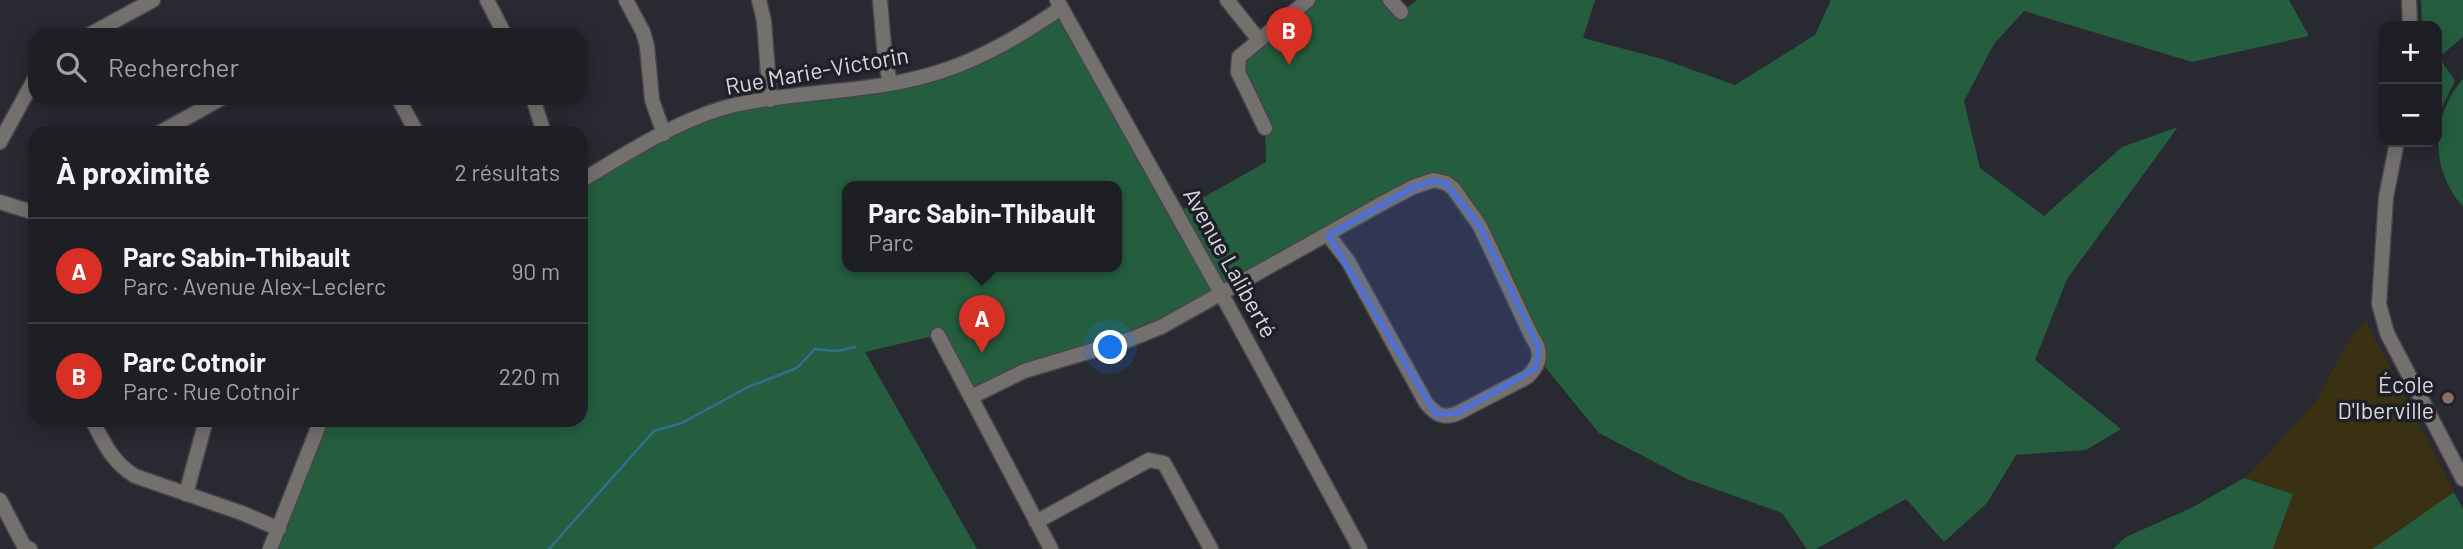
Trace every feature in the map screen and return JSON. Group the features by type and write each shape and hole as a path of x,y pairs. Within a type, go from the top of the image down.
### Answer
{"street":[{"path":"102,28 153,0"},
{"path":"487,0 501,28"},
{"path":"626,0 645,39 652,100 664,134"},
{"path":"759,0 764,21 770,100"},
{"path":"880,0 890,83"},
{"path":"1227,0 1259,40"},
{"path":"1265,128 1238,72 1239,57 1308,0"},
{"path":"1390,0 1401,12"},
{"path":"2409,0 2410,21"},
{"name":"Rue Marie-Victorin","path":"588,177 644,142 738,104 890,83 939,72 965,62 1027,29 1059,4"},
{"name":"Avenue Laliberté","path":"1059,4 1360,549"},
{"path":"0,142 28,91"},
{"path":"172,126 209,105"},
{"path":"402,105 413,126"},
{"path":"535,105 542,126"},
{"path":"2396,147 2386,197 2379,304 2387,333 2463,479"},
{"path":"971,397 1024,371 1146,334 1413,187 1434,180 1446,183 1463,200 1480,226 1539,347 1540,360 1536,369 1527,377 1458,413 1448,417 1436,415 1426,403 1348,261 1328,235"},
{"path":"0,202 28,211"},
{"path":"938,335 1051,549"},
{"path":"96,427 111,457 135,476 242,513 279,529"},
{"path":"186,494 204,427"},
{"path":"270,549 318,427"},
{"path":"1036,522 1149,460 1157,460 1164,463 1211,549"},
{"path":"0,500 24,546 30,549"}],"highlighted area":[{"path":"1434,180 1446,183 1480,226 1539,347 1536,368 1458,413 1436,415 1328,235 1413,187"}],"green space":[{"path":"1308,0 1390,0 1401,12 1417,0 1595,0 1583,38 1662,59 1735,85 1815,35 1831,0 2289,0 2309,36 2192,62 2024,11 1994,44 1964,101 1980,168 2044,216 2122,147 2178,127 2067,279 2035,360 2121,429 2086,450 2016,455 1987,503 1944,542 1906,499 1816,549 1807,549 1782,513 1687,479 1599,433 1540,361 1463,200 1434,180 1182,316 971,397 938,335 865,352 977,549 270,549 318,427 588,427 588,177 644,142 738,104 939,72 1061,8 1176,213 1266,162 1265,128 1239,57"},
{"path":"2421,0 2463,0 2463,37 2442,54 2442,21 2422,21"},
{"path":"2442,62 2455,81 2442,107"},
{"path":"2463,79 2463,207 2444,177 2438,147 2442,147 2444,109"},
{"path":"2244,478 2293,494 2273,549 2113,549 2126,537 2191,508"},
{"path":"2454,492 2463,509 2463,549 2372,549"}],"sand":[{"path":"2366,321 2454,492 2372,549 2273,549 2293,494 2244,478 2317,400 2351,336"}],"waterway":[{"path":"549,549 654,431 682,423 748,387 797,368 815,349 837,351 855,347"}],"place":[{"name":"Parc Cotnoir","path":"1289,65"},
{"name":"Parc Sabin-Thibault","path":"982,353"},
{"name":"École D'Iberville","path":"2448,398"}]}
